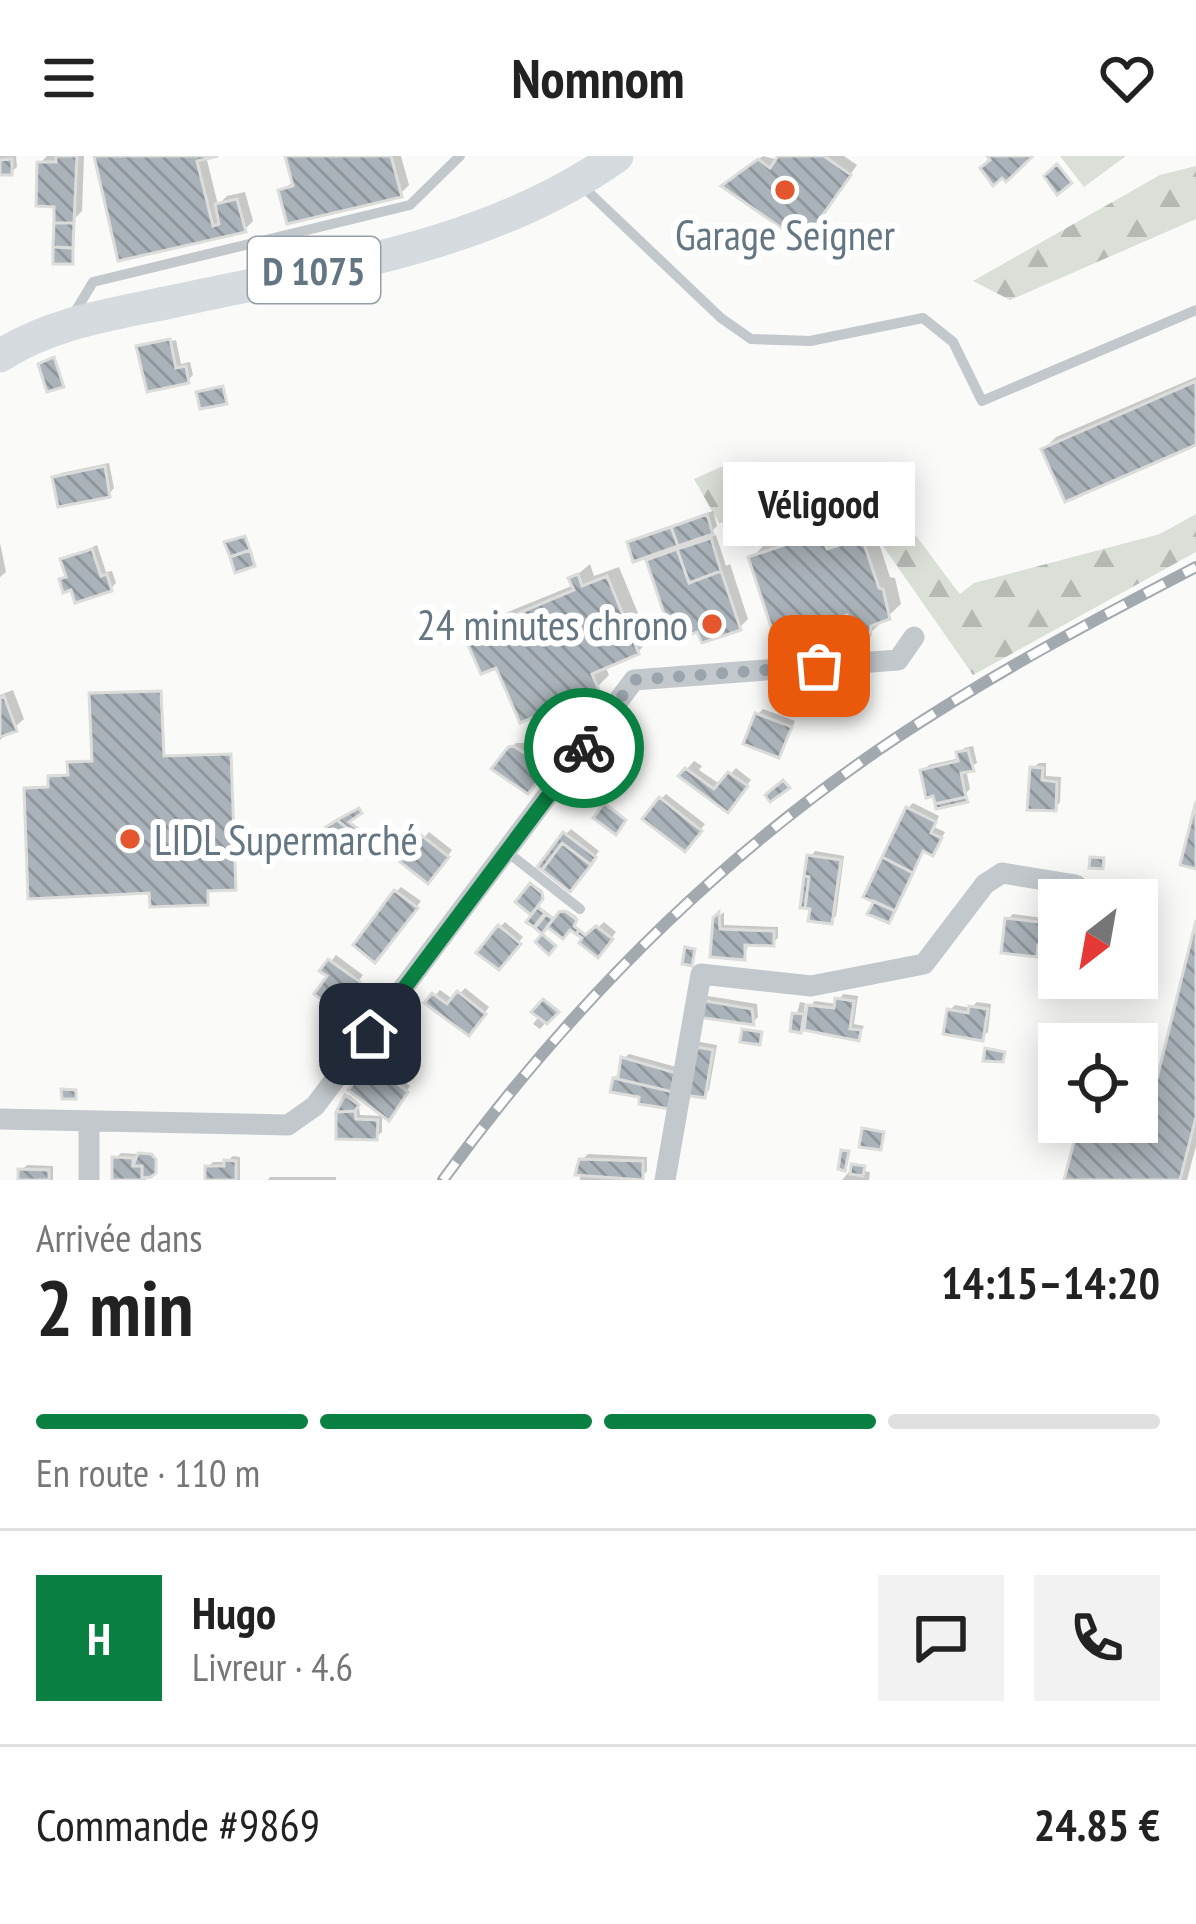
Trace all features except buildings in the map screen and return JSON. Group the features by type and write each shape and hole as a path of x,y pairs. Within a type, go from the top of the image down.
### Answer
{"main road":[{"name":"D 1075","path":"0,356 67,325 416,248 494,223 617,156"}],"street":[{"path":"0,1119 288,1125 315,1106 634,680 898,659 914,637"},
{"path":"665,1180 701,974 811,986 924,964 985,884 1002,873 1039,879"},
{"path":"89,1121 89,1180"}],"lane":[{"path":"67,325 93,282 410,205 460,156"},
{"path":"576,181 721,318 751,339 810,340 923,319 953,342 982,401 1196,310"},
{"path":"506,851 580,909"}],"green space":[{"path":"1060,156 1126,156 1084,187"},
{"path":"1196,166 1196,219 1010,300 973,281 1160,175"},
{"path":"730,463 818,475 878,500 913,532 960,594 974,583 1160,534 1196,514 1196,552 973,675 874,533 843,514 719,523 694,479"}],"railway":[{"path":"443,1180 491,1116 595,996 708,884 768,833 932,714 1196,567"}],"way so far":[{"path":"584,748 634,680 819,666"}],"place":[{"name":"Garage Seigner","path":"785,190"},
{"name":"24 minutes chrono","path":"712,624"},
{"name":"Véligood","path":"819,666"},
{"name":"LIDL Supermarché","path":"130,839"}],"route":[{"path":"370,1034 584,748"}]}
